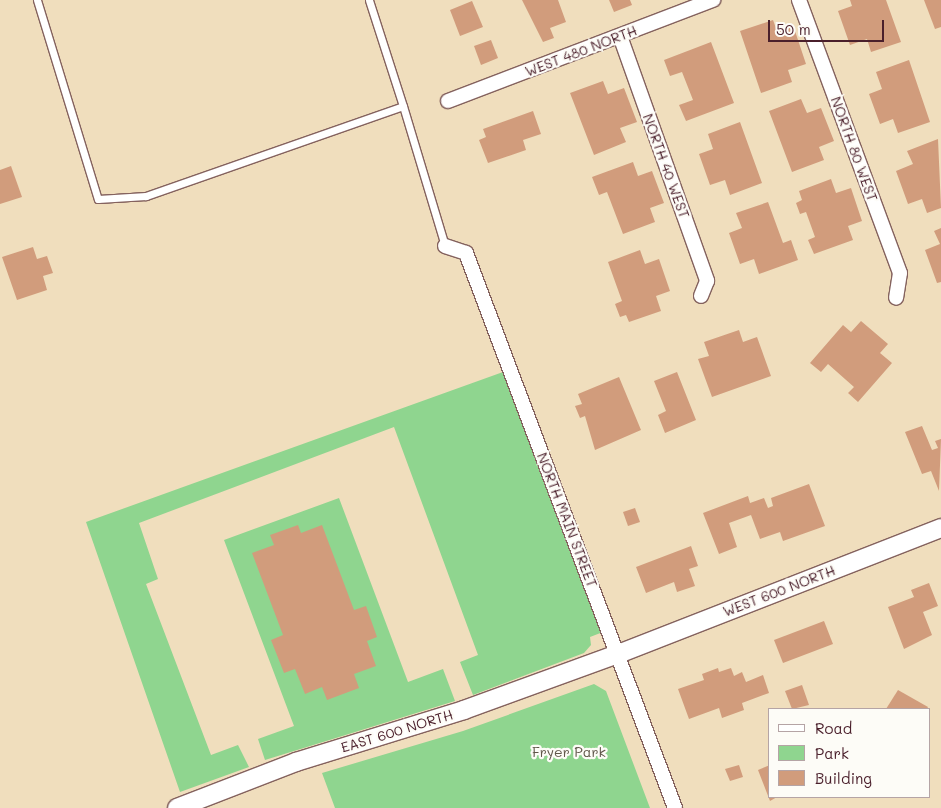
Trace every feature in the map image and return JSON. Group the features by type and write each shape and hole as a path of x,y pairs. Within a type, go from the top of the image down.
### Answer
{"street":[{"name":"WEST 480 NORTH","path":"448,101 713,0"},
{"name":"NORTH 80 WEST","path":"800,0 900,273 896,298"},
{"name":"NORTH 40 WEST","path":"620,36 707,280 702,296"},
{"name":"NORTH MAIN STREET","path":"445,246 466,253 675,808"},
{"name":"WEST 600 NORTH","path":"618,654 941,528"},
{"name":"EAST 600 NORTH","path":"177,808 296,762 464,710 618,654"}],"lane":[{"path":"37,0 98,199 146,196 403,106"},
{"path":"369,0 445,246"}],"green space":[{"path":"503,372 603,632 590,637 591,645 584,653 473,695 460,662 478,655 394,427 139,523 158,579 146,584 211,755 238,745 249,767 180,792 86,522"},
{"path":"339,498 408,682 443,669 455,701 265,760 258,739 294,726 224,540"},
{"name":"Fryer Park","path":"594,684 606,691 650,808 335,808 322,773 463,731"}],"building":[{"path":"522,0 558,0 566,22 550,28 554,38 543,42"},
{"path":"609,0 630,0 632,5 614,12"},
{"path":"850,0 886,0 901,42 871,52 867,39 850,45 838,11 852,6"},
{"path":"924,0 941,0 941,27 935,29"},
{"path":"472,1 483,27 460,36 450,10"},
{"path":"773,20 777,31 793,25 806,64 788,70 792,82 761,93 740,31"},
{"path":"491,40 498,58 481,65 474,46"},
{"path":"711,42 734,103 686,121 679,105 693,100 682,72 670,76 664,60"},
{"path":"909,60 930,122 898,133 893,119 880,124 869,94 882,89 876,72"},
{"path":"603,81 608,94 624,88 637,122 620,128 626,142 594,155 570,93"},
{"path":"801,99 807,113 821,108 834,141 819,147 824,160 792,172 769,111"},
{"path":"533,111 541,134 523,140 526,150 488,163 479,140 486,137 483,129"},
{"path":"740,122 762,183 730,195 725,180 710,185 699,154 713,149 708,134"},
{"path":"938,139 941,208 927,213 922,199 908,204 896,171 913,164 907,151"},
{"path":"633,162 638,176 652,171 664,203 650,208 655,222 623,234 607,192 599,195 592,177"},
{"path":"11,166 22,197 0,204 0,170"},
{"path":"831,179 836,193 851,188 862,221 848,226 853,240 814,254 808,240 815,237 806,212 800,214 796,203 802,200 799,191"},
{"path":"768,202 783,243 791,240 798,260 759,274 754,259 740,264 729,233 742,228 736,213"},
{"path":"941,228 941,282 937,283 925,250 940,244 934,231"},
{"path":"33,247 37,259 47,256 53,273 43,276 47,290 17,300 2,257"},
{"path":"640,250 645,264 659,259 670,291 656,296 661,311 629,322 626,315 620,317 615,304 622,301 608,262"},
{"path":"861,321 888,344 880,353 892,363 858,402 848,393 854,387 828,364 821,372 810,363 843,325 851,332"},
{"path":"739,330 743,342 757,337 771,376 712,397 698,359 709,356 704,342"},
{"path":"677,372 696,420 665,433 658,415 666,411 654,381"},
{"path":"619,377 641,430 595,450 585,416 580,418 575,406 582,404 578,394"},
{"path":"922,426 932,450 938,448 935,441 941,439 939,491 931,471 922,474 905,432"},
{"path":"809,484 825,526 783,541 780,532 760,539 751,515 729,523 737,547 719,554 703,513 748,496 750,503 764,498 768,508 773,506 771,498"},
{"path":"635,508 640,522 628,526 623,512"},
{"path":"298,525 301,533 322,525 354,610 366,606 377,637 367,641 376,666 354,674 359,688 327,700 322,687 305,694 295,669 284,673 271,640 283,635 252,553 274,545 270,535"},
{"path":"691,546 698,566 689,569 695,586 677,592 674,582 646,593 636,567"},
{"path":"929,583 938,606 923,612 932,635 904,649 888,607 914,597 911,590"},
{"path":"824,621 833,644 783,663 774,640"},
{"path":"718,668 719,672 731,668 734,676 742,672 746,682 763,675 769,693 742,703 744,710 722,718 719,708 689,719 678,689 704,680 702,674"},
{"path":"802,685 809,705 792,708 785,691"},
{"path":"898,690 928,707 928,708 887,708"},
{"path":"739,765 743,777 730,781 725,769"},
{"path":"768,766 768,796 758,770"}]}
